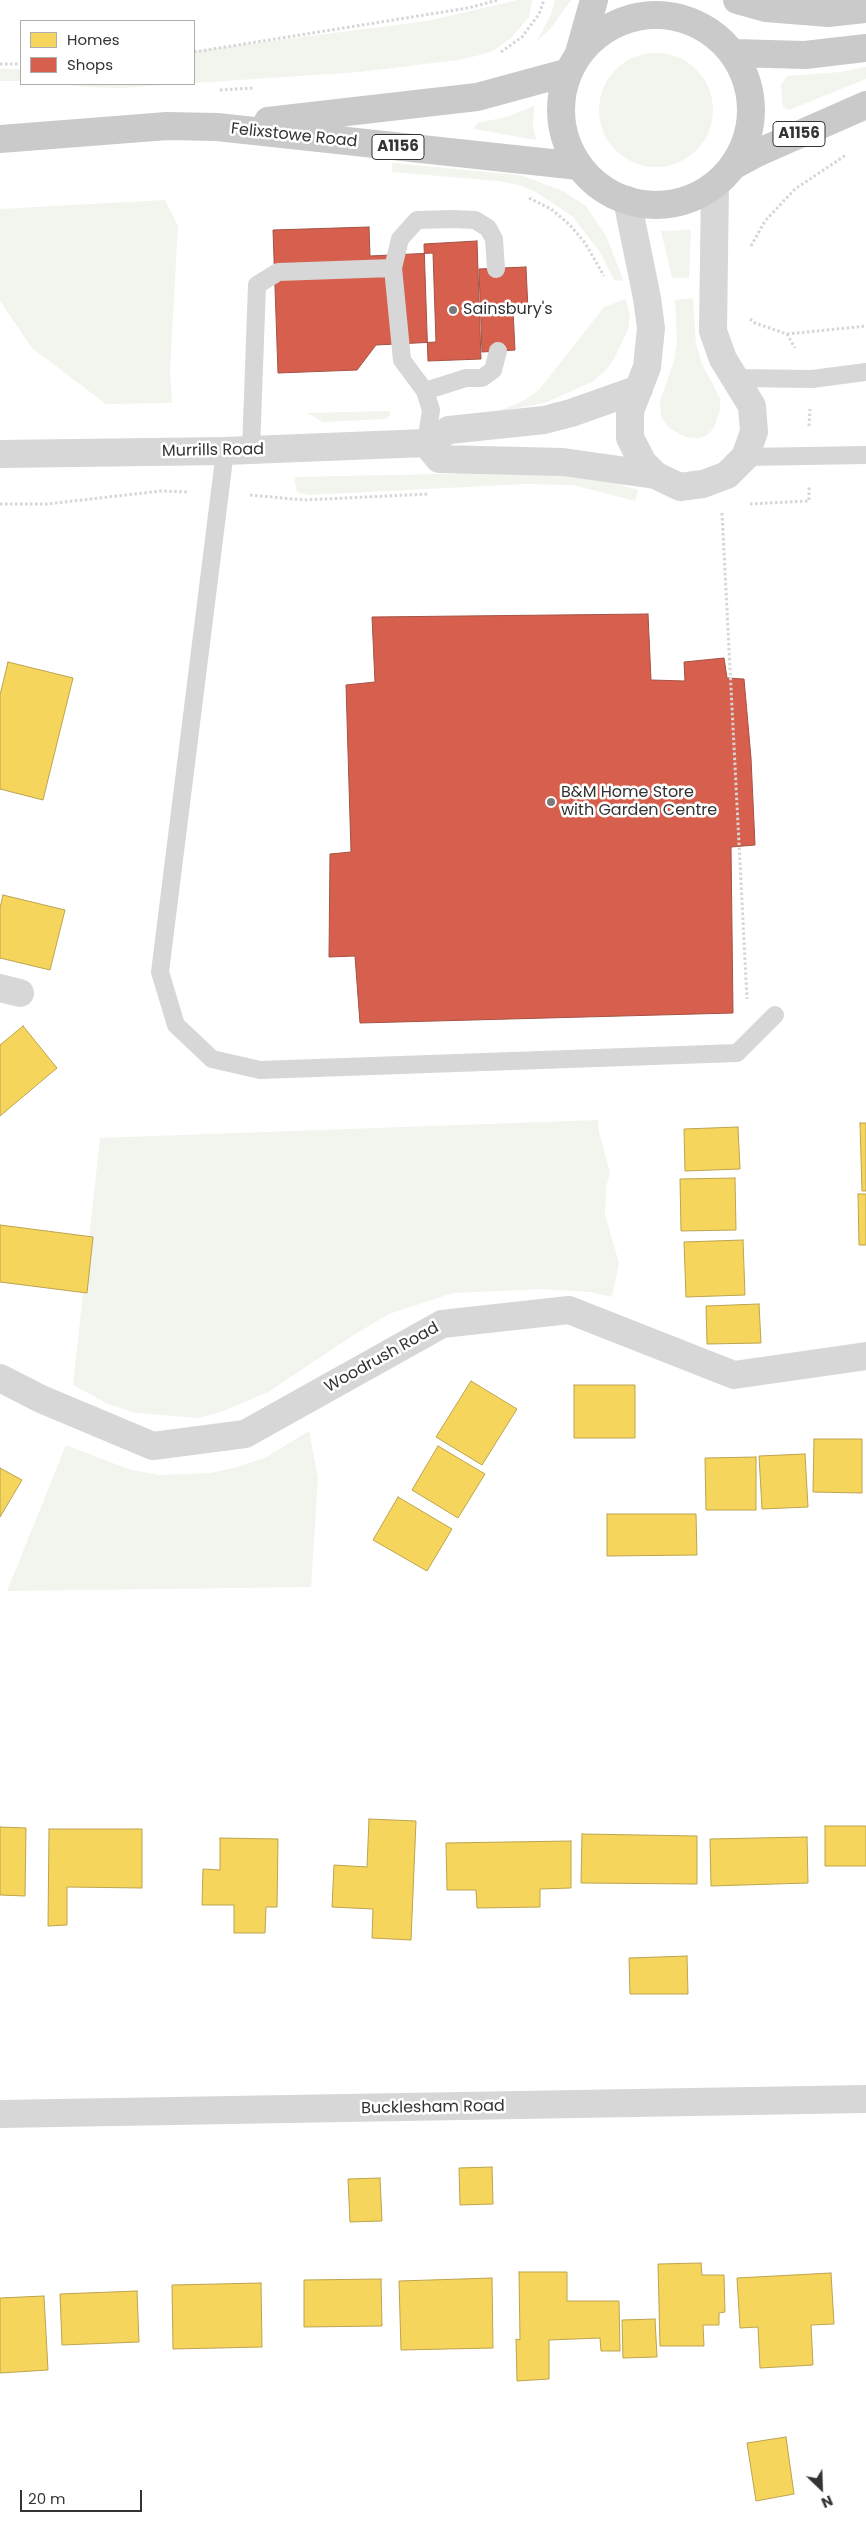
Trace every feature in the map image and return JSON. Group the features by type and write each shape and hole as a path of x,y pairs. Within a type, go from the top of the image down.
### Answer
{"main road":[{"path":"574,63 598,34 623,20 674,8 709,30 733,53 747,80 752,109 747,139 724,175 688,200 665,204 657,205 627,200 608,192 579,166 565,137 561,104 574,63 594,0"},
{"path":"737,0 766,8 828,13 866,8"},
{"path":"733,53 805,55 866,48"},
{"name":"Felixstowe Road","path":"217,127 476,97 574,63"},
{"name":"A1156","path":"724,175 757,153 866,105"},
{"name":"Felixstowe Road","path":"0,139 167,126 217,127 579,166"}],"street":[{"path":"627,200 647,298 650,328 647,368 630,411 630,438 642,463 655,475 680,487 703,484 727,475 745,457 754,432 752,406 724,359 713,332 724,175"},
{"name":"Murrills Road","path":"0,454 238,451 426,443 449,430 544,420 562,416 639,389"},
{"path":"426,443 439,459 563,462 655,475"},
{"name":"Woodrush Road","path":"0,1378 41,1399 154,1446 245,1434 442,1324 569,1310 734,1374 866,1356"},
{"name":"Bucklesham Road","path":"0,2114 866,2099"}],"lane":[{"path":"426,443 431,410 425,391 402,360 393,268 400,239 417,220 474,220 488,228 494,239 496,269"},
{"path":"393,268 278,272 257,285 238,451 219,492 160,972 176,1025 212,1059 260,1070 737,1053 775,1015"},
{"path":"425,391 466,378 482,378 493,370 498,351"},
{"path":"735,378 812,379 866,372"},
{"path":"745,457 866,456"}],"path":[{"path":"195,52 459,10 498,0"},
{"path":"493,57 522,37 539,14 544,0"},
{"path":"0,64 20,64"},
{"path":"219,90 259,87"},
{"path":"748,251 765,221 795,189 850,153"},
{"path":"787,334 866,326"},
{"path":"0,504 47,504 160,491 219,492 304,500 430,494"},
{"path":"741,504 809,501"},
{"path":"714,513 729,510"},
{"path":"722,512 748,1024 775,1015"}],"shaded area":[{"path":"518,0 532,0 529,17 511,38 493,51 476,56 458,60 359,72 195,83 195,51 427,21"},
{"path":"555,0 571,0 551,28 537,41 551,14"},
{"path":"656,53 678,58 696,70 708,88 713,110 708,132 696,150 678,162 656,167 634,162 616,150 604,132 599,110 604,88 616,70 634,58"},
{"path":"866,67 866,79 789,110 783,107 781,85 787,76 840,72"},
{"path":"0,69 20,69 20,81 0,81"},
{"path":"69,85 165,85 121,88"},
{"path":"534,106 533,126 536,140 474,129 477,123 507,117"},
{"path":"392,163 520,175 563,191 586,206 606,236 624,281 614,280 600,252 572,216 536,192 519,185 498,181 392,172"},
{"path":"165,200 178,226 170,371 172,403 106,404 32,348 0,301 0,209"},
{"path":"691,230 689,278 672,278 661,231"},
{"path":"693,298 696,344 702,364 720,398 720,410 714,428 706,436 698,438 685,437 668,427 661,416 660,401 674,361 677,341 675,300"},
{"path":"626,299 630,316 628,330 614,359 605,371 592,382 545,403 496,412 523,401 539,390 604,307"},
{"path":"390,411 390,416 385,419 323,422 307,413"},
{"path":"535,472 615,483 638,490 635,501 573,485 525,484 308,495 297,492 294,477"},
{"path":"598,1120 599,1132 610,1173 606,1187 605,1215 619,1263 612,1297 590,1292 542,1289 453,1293 389,1314 352,1336 268,1392 224,1411 198,1418 136,1413 108,1404 73,1385 100,1138"},
{"path":"309,1431 318,1478 311,1587 7,1591 66,1445 128,1469 159,1475 211,1473 265,1458"}],"building: Homes":[{"path":"8,662 73,678 43,800 0,789 0,695"},
{"path":"3,895 65,910 50,970 0,958 0,908"},
{"path":"23,1026 57,1068 0,1116 0,1045"},
{"path":"860,1123 866,1123 866,1191 862,1191"},
{"path":"738,1127 740,1169 685,1171 684,1129"},
{"path":"735,1178 736,1230 681,1231 680,1179"},
{"path":"858,1194 866,1194 866,1245 859,1245"},
{"path":"0,1225 93,1237 87,1293 0,1282"},
{"path":"743,1240 745,1295 686,1297 684,1242"},
{"path":"759,1304 761,1343 707,1344 706,1306"},
{"path":"471,1381 517,1409 482,1465 436,1437"},
{"path":"574,1385 635,1385 635,1438 574,1438"},
{"path":"814,1439 862,1439 862,1493 813,1492"},
{"path":"438,1446 485,1474 458,1518 412,1490"},
{"path":"805,1454 808,1507 762,1509 759,1456"},
{"path":"756,1457 756,1510 706,1510 705,1458"},
{"path":"0,1468 22,1480 0,1517"},
{"path":"398,1497 452,1529 427,1571 373,1540"},
{"path":"607,1514 696,1514 697,1555 607,1556"},
{"path":"369,1819 416,1821 411,1940 372,1938 373,1909 332,1907 334,1865 367,1867"},
{"path":"825,1826 866,1826 866,1866 825,1866"},
{"path":"0,1827 26,1828 25,1896 0,1895"},
{"path":"49,1829 142,1829 142,1888 67,1887 67,1925 48,1926"},
{"path":"582,1834 697,1836 697,1884 581,1883"},
{"path":"807,1837 808,1883 711,1886 710,1839"},
{"path":"220,1838 278,1839 277,1907 266,1907 265,1933 234,1933 234,1905 202,1905 203,1869 220,1870"},
{"path":"571,1841 571,1888 540,1889 540,1907 477,1908 476,1890 447,1890 446,1843"},
{"path":"687,1956 688,1994 630,1994 629,1958"},
{"path":"492,2167 493,2204 460,2205 459,2168"},
{"path":"380,2178 382,2221 350,2222 348,2179"},
{"path":"701,2263 702,2275 724,2275 725,2312 719,2313 719,2325 703,2325 704,2346 660,2346 658,2264"},
{"path":"519,2272 567,2272 567,2301 619,2301 620,2351 601,2351 600,2338 549,2340 549,2379 517,2381 516,2339 520,2340"},
{"path":"831,2273 834,2324 811,2325 813,2365 760,2368 758,2327 740,2328 737,2278"},
{"path":"492,2278 493,2348 401,2350 399,2281"},
{"path":"381,2279 382,2326 304,2327 304,2280"},
{"path":"261,2283 262,2347 173,2349 172,2285"},
{"path":"137,2291 139,2342 62,2345 60,2294"},
{"path":"44,2296 48,2370 0,2373 0,2298"},
{"path":"655,2319 657,2357 623,2358 622,2320"},
{"path":"786,2437 794,2494 756,2501 747,2443"}],"building: Shops":[{"path":"369,227 370,256 433,253 436,342 376,345 357,370 278,373 273,230"},
{"name":"Sainsbury's","path":"477,241 481,359 428,361 424,244"},
{"path":"526,267 528,310 513,310 515,350 482,352 479,269"},
{"name":"B&M Home Store with Garden Centre","path":"648,614 651,680 685,681 684,662 724,658 727,678 744,679 751,758 755,845 731,847 733,1013 360,1023 355,956 329,957 330,854 351,852 346,685 375,682 372,617"}],"place":[{"name":"Sainsbury's","path":"453,310"},
{"name":"B&M Home Store with Garden Centre","path":"551,802"}]}
